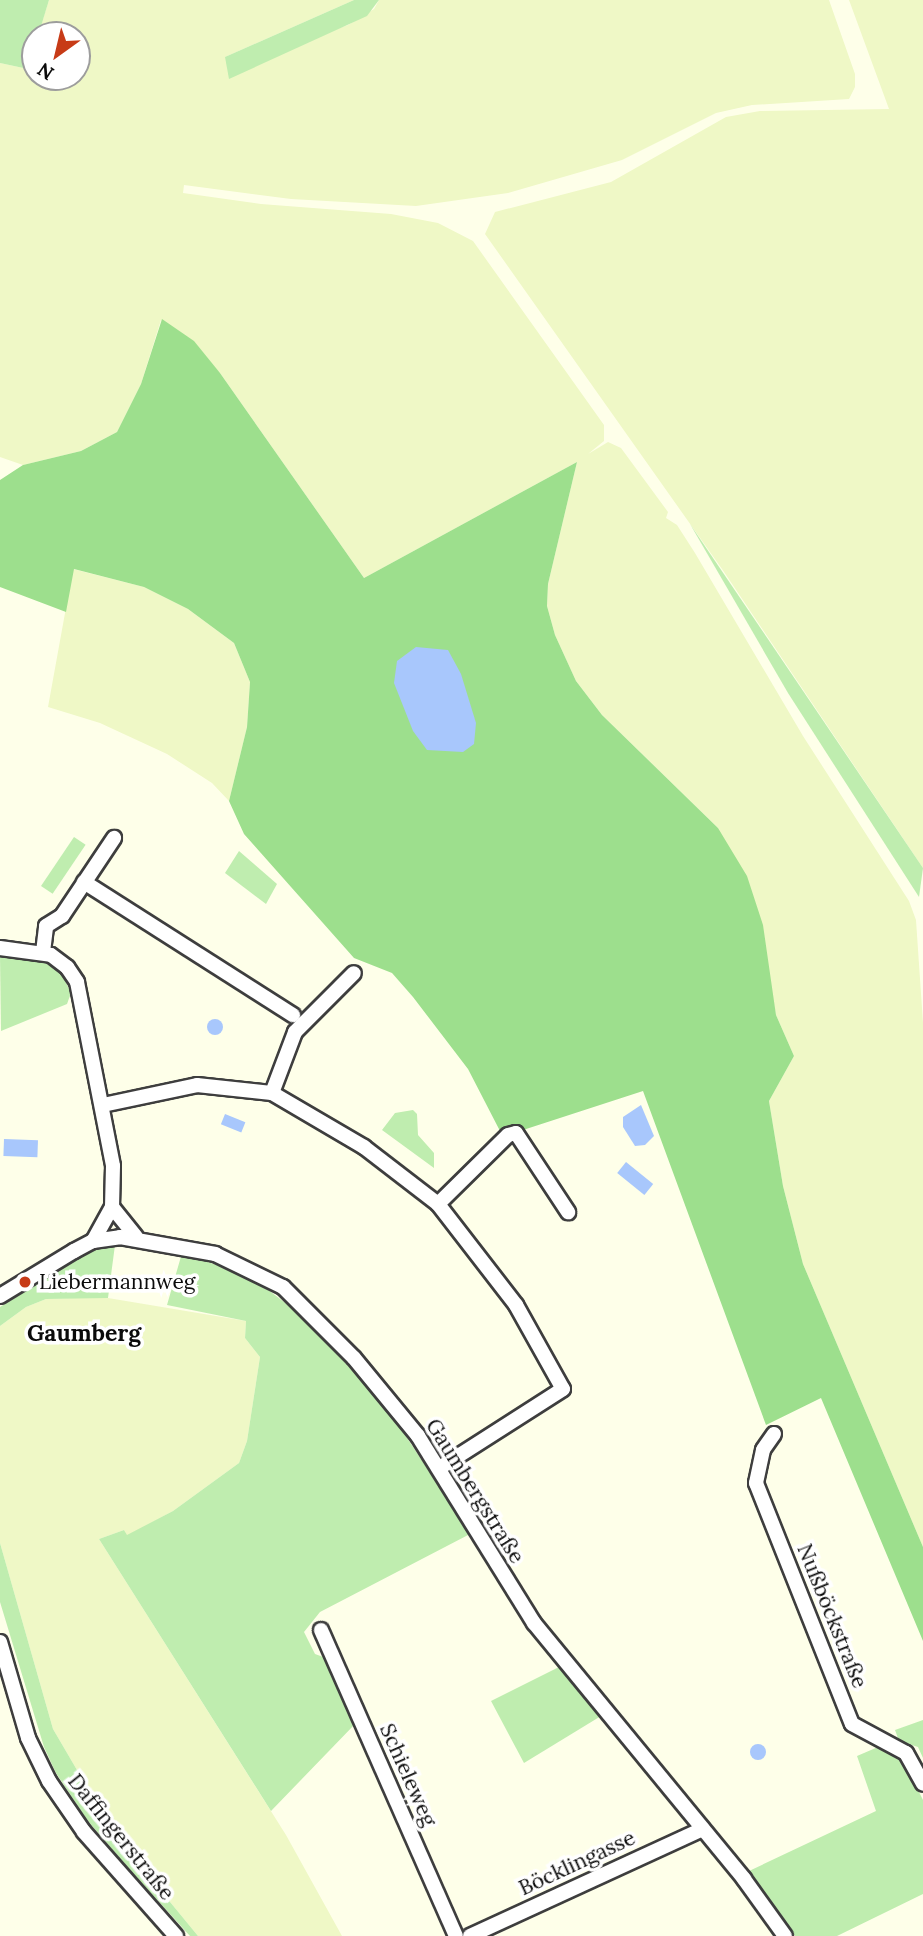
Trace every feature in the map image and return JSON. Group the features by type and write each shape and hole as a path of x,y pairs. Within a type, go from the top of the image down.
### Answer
{"street":[{"path":"43,952 46,926 57,923 114,838"},
{"path":"84,882 293,1015"},
{"path":"0,948 43,952 67,967 77,982 113,1166 112,1207 93,1241"},
{"path":"272,1093 295,1032 354,973"},
{"path":"103,1105 197,1085 272,1093 364,1147 438,1204 516,1305 564,1389 441,1467"},
{"path":"438,1204 508,1135 516,1133 568,1212"},
{"path":"112,1207 136,1237"},
{"name":"Gaumbergstraße","path":"0,1296 93,1241 136,1237 215,1254 283,1287 354,1358 441,1467 534,1623 703,1829 785,1936"},
{"name":"Nußböckstraße","path":"774,1434 763,1450 756,1483 852,1724 906,1753 923,1784"},
{"name":"Schieleweg","path":"321,1630 456,1936"},
{"name":"Daffingerstraße","path":"0,1642 28,1738 49,1781 84,1832 176,1936"},
{"name":"Böcklingasse","path":"470,1936 703,1829"}],"green space":[{"path":"0,0 49,0 43,21 21,21 21,68 0,63"},
{"path":"49,0 354,0 225,57 306,40 348,25 374,9 379,0 829,0 855,74 855,87 849,99 752,105 716,113 622,160 508,193 416,206 291,199 184,185 183,193 261,204 391,214 438,223 473,241 604,425 604,441 588,454 608,442 621,448 668,512 666,518 677,525 695,553 803,736 909,901 916,920 923,1023 923,1547 803,1264 783,1186 769,1101 794,1056 776,1015 769,978 718,828 602,715 576,681 555,635 547,606 548,584 577,462 364,578 220,373 161,320 141,384 117,432 81,451 23,465 0,457 0,63 21,68 21,91 91,91 91,21 42,21"},
{"path":"354,0 379,0 367,16 229,79 225,57"},
{"path":"849,0 923,0 923,868 722,569 485,234 495,212 611,182 726,117 760,111 889,109"},
{"path":"162,319 194,341 220,373 364,578 577,462 548,584 547,606 555,635 576,681 602,715 718,828 747,876 763,925 776,1015 794,1056 769,1101 783,1186 803,1264 923,1547 923,1641 821,1398 766,1425 643,1091 523,1130 500,1131 468,1069 413,997 392,973 354,958 244,834 229,801 247,727 250,682 234,643 188,609 144,587 74,569 66,612 0,587 0,480 23,465 81,451 117,432 141,384"},
{"path":"690,524 923,868 919,897 788,693"},
{"path":"73,569 144,587 188,609 234,643 250,682 247,727 229,801 212,783 167,754 100,723 48,707"},
{"path":"74,837 86,845 53,894 41,886"},
{"path":"239,851 277,884 266,904 225,873"},
{"path":"0,955 31,957 60,970 71,993 67,1004 1,1031"},
{"path":"413,1110 417,1114 418,1135 434,1153 434,1168 382,1130 395,1113"},
{"path":"115,1245 108,1298 46,1299 26,1307 0,1326 0,1307 94,1248"},
{"path":"182,1253 251,1277 308,1320 396,1421 470,1534 320,1612 304,1632 315,1654 326,1658 356,1723 271,1811 99,1539 124,1530 127,1535 173,1511 239,1463 247,1441 260,1357 245,1338 246,1321 167,1305"},
{"path":"102,1297 246,1321 245,1338 260,1357 247,1441 239,1463 173,1511 127,1536 124,1530 99,1539 286,1835 342,1936 198,1936 115,1835 53,1729 0,1543 0,1326 26,1307 46,1299"},
{"path":"0,1543 53,1729 115,1835 198,1936 190,1936 131,1871 87,1820 56,1773 44,1747 0,1602"},
{"path":"559,1667 601,1716 524,1763 491,1701"},
{"path":"923,1720 923,1758 918,1747 899,1741 895,1730"},
{"path":"878,1747 902,1758 923,1800 923,1894 837,1936 795,1936 749,1871 876,1811 857,1756"}],"water":[{"path":"416,647 448,650 461,674 476,723 474,744 463,752 427,750 413,731 394,683 397,661"},
{"path":"215,1019 223,1027 215,1035 207,1027"},
{"path":"641,1105 654,1136 645,1145 635,1146 623,1127 623,1117"},
{"path":"225,1114 245,1122 241,1132 221,1124"},
{"path":"4,1139 38,1140 37,1157 3,1156"},
{"path":"626,1162 653,1184 644,1195 617,1173"},
{"path":"755,1744 761,1744 766,1752 764,1758 755,1760 750,1755 750,1749"}],"place":[{"name":"Liebermannweg","path":"25,1282"}],"district":[{"name":"Gaumberg","path":"84,1333"}]}
